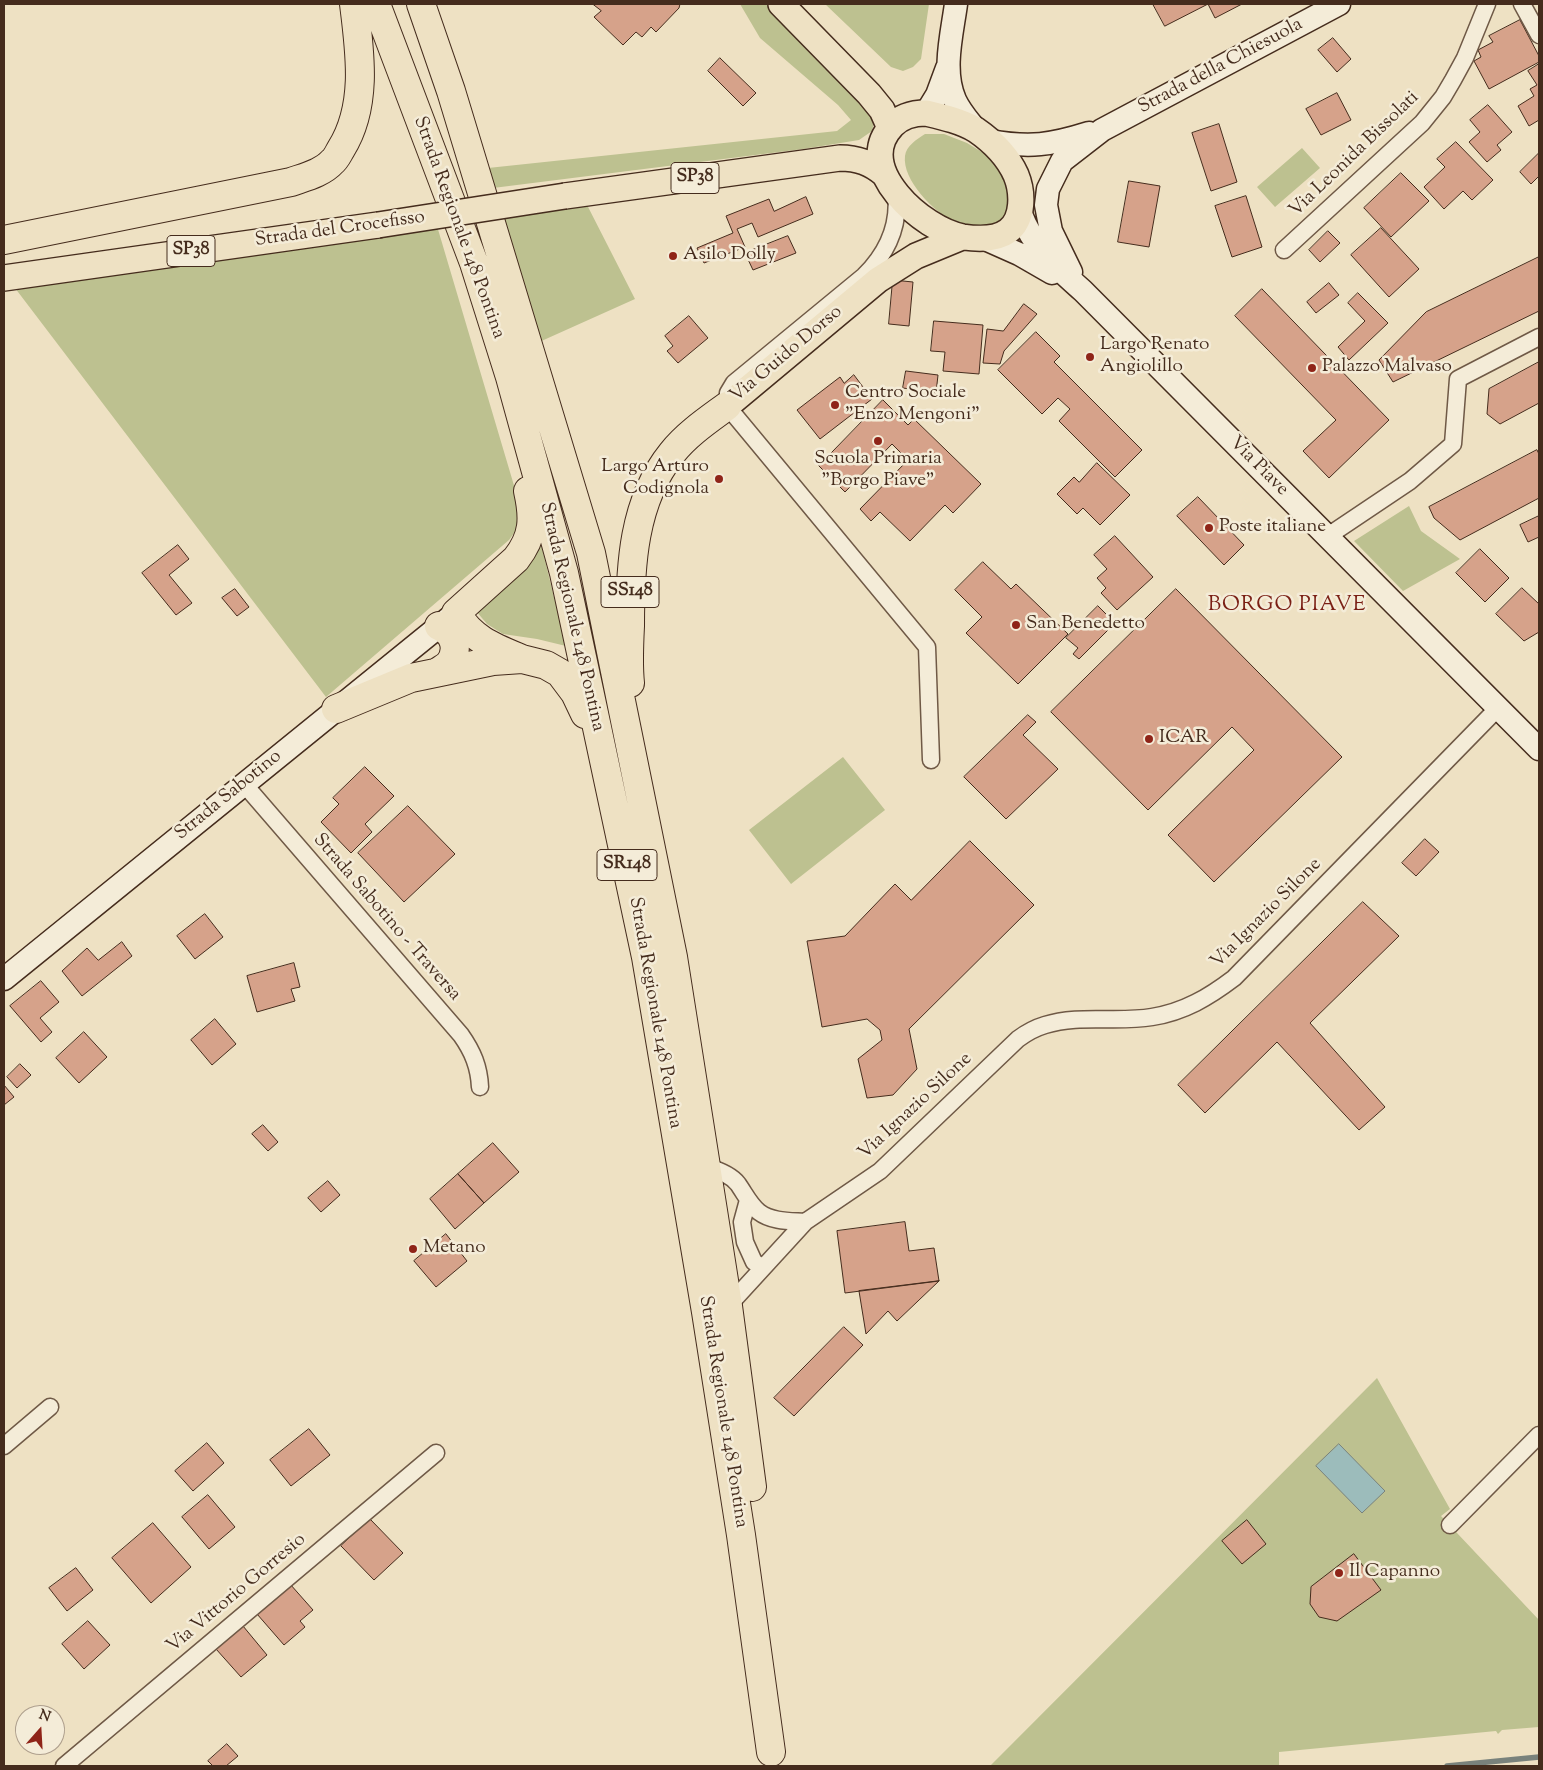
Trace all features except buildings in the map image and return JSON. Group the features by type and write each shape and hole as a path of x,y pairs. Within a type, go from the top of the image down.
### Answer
{"highway":[{"path":"4,240 291,182 320,171 332,162 345,143 356,109 360,89 360,55 354,4"},
{"name":"Strada Regionale 148 Pontina","path":"376,4 474,263 510,377 564,574 646,958 705,1302 741,1534 771,1759"},
{"name":"Strada Regionale 148 Pontina","path":"421,4 451,91 591,553 644,811 673,957 728,1306 758,1530 771,1759"},
{"path":"447,620 516,559 526,542 531,528 532,510 516,438 510,377"},
{"name":"SS148","path":"644,811 629,676 631,574 636,535 645,502 658,473 683,442 726,406"},
{"path":"447,620 465,627 493,647 522,659 546,665 560,673 569,683 585,713 605,761"},
{"path":"439,671 449,663 454,651 454,642 447,620"},
{"path":"336,709 412,678 492,661 522,659"}],"main road":[{"path":"780,4 882,110 887,134 881,156 890,184 914,211 926,222 940,229 972,238 992,237 1008,231 1020,206 1019,183 1012,167 982,136 950,120 921,113 890,101 858,83"},
{"path":"887,134 903,118 921,113"},
{"name":"Strada del Crocefisso","path":"825,159 858,150 887,134"},
{"name":"Strada del Crocefisso","path":"4,278 825,159 846,158 862,160 878,168 890,184"},
{"name":"Via Guido Dorso","path":"726,406 878,280 916,256 972,238"}],"street":[{"path":"956,4 949,62 950,85 955,100 982,136"},
{"name":"Strada della Chiesuola","path":"1020,206 1041,179 1102,130 1339,4"},
{"name":"Via Leonida Bissolati","path":"1284,250 1422,124 1443,97 1465,58 1487,4"},
{"path":"1522,4 1539,35"},
{"path":"921,113 937,95 949,62"},
{"name":"Strada della Chiesuola","path":"982,136 1024,146 1047,145 1102,130"},
{"name":"Strada della Chiesuola","path":"1062,161 1046,197 1047,215 1051,232 1060,253 1083,291"},
{"name":"Via Guido Dorso","path":"726,406 728,393 734,383 864,276 878,260 896,225 898,207 890,184"},
{"name":"Via Piave","path":"1020,206 1028,234 1048,259 1083,291 1539,749"},
{"name":"Via Piave","path":"972,238 1025,257 1083,291"},
{"path":"1328,536 1410,481 1453,444 1458,379 1539,337"},
{"path":"726,406 927,647 931,760"},
{"name":"Strada Sabotino","path":"4,979 447,620"},
{"name":"Via Ignazio Silone","path":"728,1306 762,1267 806,1222 880,1171 1012,1043 1031,1030 1051,1023 1071,1020 1130,1020 1162,1015 1180,1010 1205,999 1234,978 1498,708"},
{"name":"Strada Sabotino - Traversa","path":"244,784 461,1035 478,1064 480,1087"},
{"path":"707,1167 720,1171 736,1182 748,1200 760,1213 781,1220 806,1222"},
{"path":"748,1200 742,1222 745,1242 754,1262 762,1267"},
{"path":"4,1446 50,1407"},
{"path":"1450,1526 1539,1435"},
{"name":"Via Vittorio Gorresio","path":"64,1766 436,1453"}],"green space":[{"path":"740,4 768,4 862,96 875,118 872,131 859,140 803,149 493,188 488,168 837,131 851,120 838,105 760,38"},
{"path":"825,4 929,4 921,59 913,67 903,71 891,67"},
{"path":"925,134 944,134 967,143 990,157 1007,179 1012,206 1003,222 988,230 958,224 937,211 921,194 909,175 905,165 905,156 910,146"},
{"path":"1302,148 1320,168 1275,207 1257,187"},
{"path":"585,201 635,299 537,343 496,218"},
{"path":"437,226 518,499 522,522 509,540 326,697 15,288"},
{"path":"1409,506 1421,531 1460,559 1403,591 1354,541"},
{"path":"541,544 566,646 503,634 487,624 471,605 534,554"},
{"path":"843,757 885,810 791,884 749,830"},
{"name":"Il Capanno","path":"1377,1378 1450,1509 1441,1516 1539,1620 1539,1727 1502,1730 1498,1734 1496,1731 1279,1752 1279,1766 990,1766"}],"water":[{"path":"1339,1444 1385,1491 1362,1513 1316,1466"}],"waterway":[{"path":"1447,1766 1539,1757"}],"place":[{"name":"Asilo Dolly","path":"673,256"},
{"name":"Largo Renato Angiolillo","path":"1090,357"},
{"name":"Palazzo Malvaso","path":"1312,368"},
{"name":"Centro Sociale \"Enzo Mengoni\"","path":"835,405"},
{"name":"Scuola Primaria \"Borgo Piave\"","path":"878,441"},
{"name":"Largo Arturo Codignola","path":"719,479"},
{"name":"Poste italiane","path":"1209,528"},
{"name":"San Benedetto","path":"1016,625"},
{"name":"ICAR","path":"1149,739"},
{"name":"Metano","path":"413,1249"},
{"name":"Il Capanno","path":"1339,1573"}],"district":[{"name":"BORGO PIAVE","path":"1287,606"}]}
